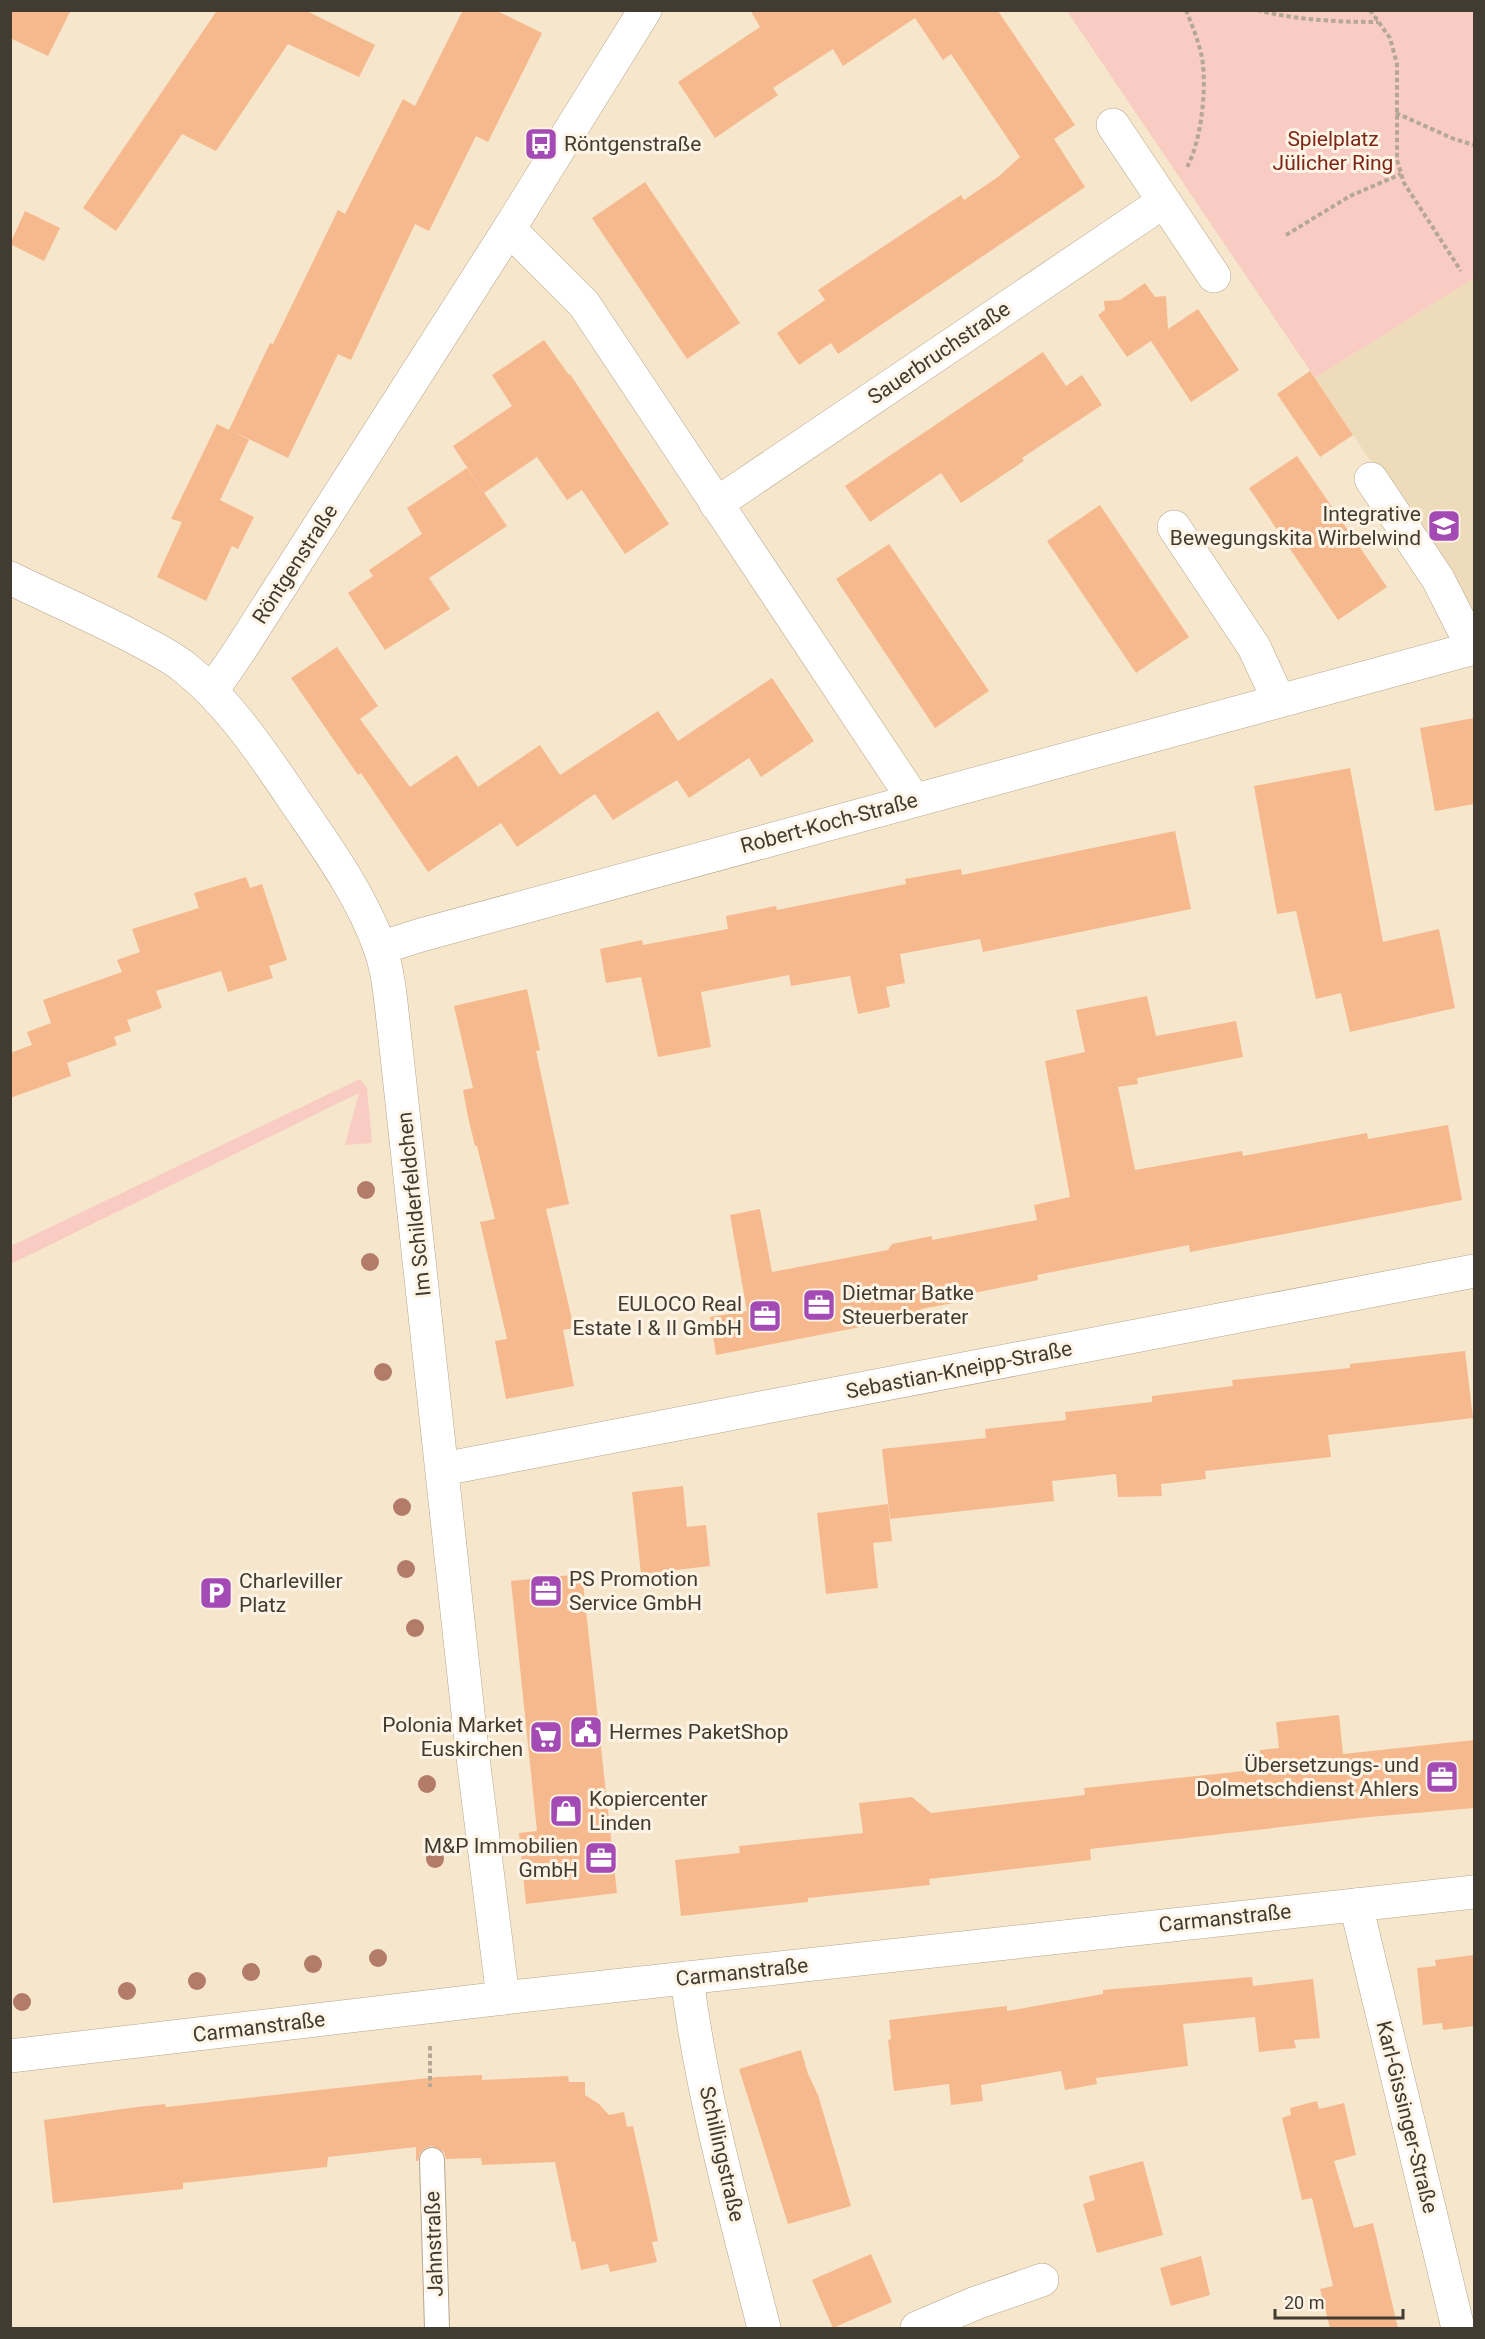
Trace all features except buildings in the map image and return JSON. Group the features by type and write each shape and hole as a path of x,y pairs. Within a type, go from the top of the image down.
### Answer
{"street":[{"name":"Röntgenstraße","path":"212,691 509,229 645,10"},
{"path":"1113,125 1214,276"},
{"name":"Sauerbruchstraße","path":"716,504 1163,202"},
{"path":"509,229 584,304 914,800"},
{"name":"Robert-Koch-Straße","path":"380,948 421,934 1474,648 1438,579 1371,479"},
{"path":"1174,527 1254,647 1279,701"},
{"name":"Im Schilderfeldchen","path":"10,578 154,648 183,666 212,691 271,766 308,820 349,884 380,948 389,985 471,1738 502,1998"},
{"name":"Sebastian-Kneipp-Straße","path":"443,1469 1474,1271"},
{"name":"Carmanstraße","path":"10,2056 502,1998 1474,1892"},
{"name":"Karl-Gissinger-Straße","path":"1356,1905 1458,2328"},
{"name":"Schillingstraße","path":"687,1978 692,2020 709,2108 764,2328"},
{"path":"917,2328 976,2303 1042,2280"}],"lane":[{"name":"Jahnstraße","path":"432,2160 437,2328"}],"path":[{"path":"1163,202 1189,163 1196,147 1200,120 1203,65 1198,41 1186,10"},
{"path":"1257,10 1283,17 1334,22 1378,22"},
{"path":"1370,10 1390,38 1397,63 1397,160 1404,183 1461,271"},
{"path":"1396,113 1454,139 1474,144"},
{"path":"1286,235 1350,196 1401,174"}],"shaded area":[{"name":"Integrative Bewegungskita Wirbelwind","path":"1474,278 1474,616 1315,378"}],"green space":[{"name":"Spielplatz Jülicher Ring","path":"1067,11 1474,11 1474,278 1315,378"},
{"path":"360,1079 367,1088 372,1143 345,1145 359,1093 11,1264 11,1246"}],"place":[{"name":"Röntgenstraße","path":"541,144"},
{"name":"Integrative Bewegungskita Wirbelwind","path":"1444,526"},
{"name":"Dietmar Batke Steuerberater","path":"819,1305"},
{"name":"EULOCO Real Estate I & II GmbH","path":"765,1316"},
{"name":"PS Promotion Service GmbH","path":"546,1591"},
{"name":"Charleviller Platz","path":"216,1593"},
{"name":"Hermes PaketShop","path":"586,1732"},
{"name":"Polonia Market Euskirchen","path":"546,1737"},
{"name":"Übersetzungs- und Dolmetschdienst Ahlers","path":"1442,1777"},
{"name":"Kopiercenter Linden","path":"566,1811"},
{"name":"M&P Immobilien GmbH","path":"601,1858"}]}
